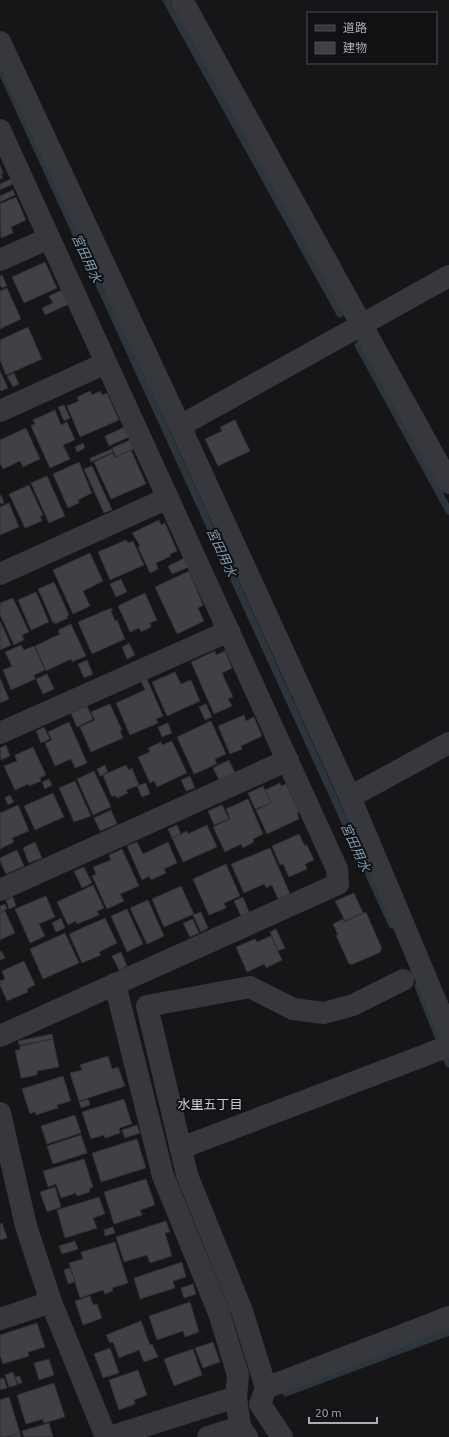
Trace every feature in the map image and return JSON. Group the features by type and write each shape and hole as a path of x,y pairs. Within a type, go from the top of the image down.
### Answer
{"street":[{"path":"182,0 449,483"},
{"path":"0,42 180,426 350,797 449,1033"},
{"path":"0,130 337,869 338,884 0,1036"},
{"path":"0,260 49,238"},
{"path":"180,426 449,276"},
{"path":"0,411 106,363"},
{"path":"0,574 168,498"},
{"path":"0,733 229,631"},
{"path":"350,797 449,743"},
{"path":"0,890 288,760"},
{"path":"282,1437 260,1404 266,1388 242,1311 187,1175 147,1006 250,987 293,1008 324,1014 353,1005 403,980"},
{"path":"115,984 163,1176 219,1313 238,1375 236,1397 244,1432 208,1437"},
{"path":"181,1148 449,1046"},
{"path":"0,1113 6,1165 51,1302 106,1437"},
{"path":"0,1319 51,1302"},
{"path":"266,1388 449,1317"},
{"path":"110,1437 236,1397"}],"building":[{"path":"0,165 3,178 0,179"},
{"path":"11,179 13,184 0,190 0,184"},
{"path":"13,190 15,195 0,202 0,196"},
{"path":"16,197 26,220 11,227 13,233 1,238 0,204"},
{"path":"45,262 57,288 24,303 12,277"},
{"path":"2,275 7,286 2,288 0,285 0,276"},
{"path":"7,288 21,319 0,329 0,291"},
{"path":"62,290 69,304 45,315 42,308 53,303 49,296"},
{"path":"28,327 42,359 6,375 0,360 0,340"},
{"path":"0,371 8,388 1,391 0,390"},
{"path":"14,373 19,384 13,387 7,376"},
{"path":"90,391 92,395 100,391 102,395 107,393 119,420 80,437 67,406 79,401 77,397"},
{"path":"64,405 70,418 64,421 58,407"},
{"path":"55,410 61,425 67,422 75,440 63,445 70,459 50,468 31,426 35,424 33,420"},
{"path":"235,420 250,451 218,466 205,439 222,431 220,427"},
{"path":"125,427 129,437 109,446 105,436"},
{"path":"26,428 40,459 23,467 20,461 3,469 0,463 0,440"},
{"path":"130,440 134,449 116,457 112,448"},
{"path":"83,443 85,448 77,452 75,447"},
{"path":"112,449 113,452 91,462 90,458"},
{"path":"131,450 146,484 111,499 94,462 113,453 115,458"},
{"path":"79,462 92,493 78,500 79,503 68,508 53,474"},
{"path":"92,466 112,510 104,513 84,469"},
{"path":"47,476 65,516 49,523 31,483"},
{"path":"29,485 43,515 40,516 42,521 25,528 9,494"},
{"path":"1,495 4,503 0,504 0,496"},
{"path":"9,503 19,527 0,535 0,507"},
{"path":"159,520 161,525 165,523 177,551 170,554 171,556 156,563 158,569 150,573 138,547 140,546 132,533"},
{"path":"126,540 128,543 133,541 144,565 110,580 98,552"},
{"path":"90,553 103,581 83,591 90,606 73,614 53,570"},
{"path":"185,558 189,567 172,574 168,566"},
{"path":"189,571 203,605 198,608 204,621 177,634 155,587"},
{"path":"121,579 127,592 116,597 110,584"},
{"path":"54,582 69,615 67,616 68,618 55,624 55,622 53,623 38,589"},
{"path":"36,592 49,622 31,630 18,600"},
{"path":"145,593 157,620 150,623 151,627 141,632 139,628 130,632 118,606"},
{"path":"13,598 29,632 22,635 24,640 14,645 0,615 0,603"},
{"path":"111,608 113,610 111,611 115,621 117,620 125,639 92,654 78,622"},
{"path":"0,621 11,645 0,650"},
{"path":"71,624 86,656 72,662 71,659 46,671 35,646 60,634 58,630"},
{"path":"129,643 135,655 127,659 122,647"},
{"path":"21,645 24,650 34,646 45,670 34,675 35,679 11,690 3,670 12,666 5,652"},
{"path":"215,651 216,655 225,651 232,668 222,673 233,697 228,699 232,706 214,714 191,662"},
{"path":"87,660 93,674 84,678 78,664"},
{"path":"175,672 181,684 191,680 200,701 167,716 152,682"},
{"path":"47,674 54,689 43,694 36,679"},
{"path":"0,678 9,699 0,703"},
{"path":"147,679 163,716 156,719 158,723 130,735 116,703 145,690 141,681"},
{"path":"110,704 122,730 120,731 123,738 91,752 80,727 95,720 91,712"},
{"path":"206,704 212,717 205,720 199,707"},
{"path":"87,706 93,719 77,727 71,713"},
{"path":"244,715 246,721 254,717 262,736 241,746 242,749 230,754 218,726"},
{"path":"211,721 226,754 215,759 217,764 194,774 177,737"},
{"path":"69,722 87,763 75,768 71,759 55,766 45,743 52,740 48,732"},
{"path":"168,723 172,733 162,737 158,727"},
{"path":"44,727 50,739 41,743 36,731"},
{"path":"172,741 187,773 157,787 154,781 150,783 138,757 150,752 148,748 161,742 162,745"},
{"path":"6,745 10,756 1,760 0,748"},
{"path":"33,747 46,775 40,778 41,781 29,786 28,784 15,790 4,766 17,761 15,755"},
{"path":"229,760 235,773 219,780 213,768"},
{"path":"105,765 108,772 100,776 97,769"},
{"path":"126,765 129,770 132,768 139,785 126,790 128,793 117,798 115,795 112,797 103,775"},
{"path":"94,771 111,807 93,815 77,779"},
{"path":"190,776 195,788 186,791 181,780"},
{"path":"49,779 52,785 45,789 42,782"},
{"path":"75,781 91,816 74,822 59,788"},
{"path":"146,783 150,794 142,797 137,786"},
{"path":"280,783 281,786 286,784 299,812 297,813 299,819 267,834 256,810 271,803 265,790"},
{"path":"263,786 271,803 255,809 248,793"},
{"path":"53,793 64,817 35,830 24,806"},
{"path":"10,795 14,802 8,805 5,798"},
{"path":"248,799 263,834 253,839 254,842 243,848 241,844 225,852 213,827 230,819 226,809"},
{"path":"18,805 29,831 12,838 14,842 0,849 0,813"},
{"path":"222,805 229,819 214,825 208,811"},
{"path":"111,810 117,824 100,831 94,818"},
{"path":"177,825 181,834 172,838 168,829"},
{"path":"207,825 217,847 183,862 172,838 187,831 188,834"},
{"path":"299,834 305,846 307,845 314,860 305,864 307,869 289,877 283,864 280,865 272,846"},
{"path":"35,842 42,858 29,863 23,848"},
{"path":"137,842 143,854 168,842 177,863 164,869 166,873 151,880 149,876 142,880 127,846"},
{"path":"270,848 290,894 278,899 272,885 266,888 264,884 244,893 231,864"},
{"path":"122,849 139,886 120,894 124,901 107,909 92,876 96,874 93,867 111,860 109,855"},
{"path":"17,850 24,866 6,874 0,858"},
{"path":"226,864 240,896 224,903 226,908 209,915 193,879"},
{"path":"84,867 92,883 82,888 74,871"},
{"path":"93,885 104,908 97,911 99,915 77,924 76,921 68,925 57,902"},
{"path":"181,886 194,914 164,927 152,899"},
{"path":"354,893 363,913 345,921 335,901"},
{"path":"46,896 55,917 39,924 45,936 30,943 15,909"},
{"path":"13,897 16,906 9,909 6,900"},
{"path":"243,897 249,912 241,916 234,901"},
{"path":"148,900 164,936 147,944 130,908"},
{"path":"5,904 7,909 0,913 0,906"},
{"path":"127,909 143,944 127,952 111,916"},
{"path":"5,911 15,933 0,940 0,913"},
{"path":"201,912 208,928 201,932 193,915"},
{"path":"366,912 382,949 380,950 381,952 351,965 350,963 349,964 336,935 338,935 333,924 343,919 344,922"},
{"path":"61,918 65,928 56,932 52,923"},
{"path":"105,918 117,943 99,952 101,955 82,963 69,934"},
{"path":"193,919 199,933 190,937 183,923"},
{"path":"276,929 285,948 278,951 270,932"},
{"path":"65,933 79,963 43,979 30,949"},
{"path":"271,936 282,960 266,968 264,964 247,972 236,947 255,939 257,942"},
{"path":"1,951 5,958 0,960 0,952"},
{"path":"121,952 127,966 119,970 112,956"},
{"path":"24,961 35,985 27,989 28,992 7,1001 0,985 0,981 5,979 2,971"},
{"path":"52,1034 53,1039 19,1045 18,1041"},
{"path":"53,1039 59,1067 37,1071 37,1075 21,1078 15,1050 20,1050 20,1046"},
{"path":"108,1056 112,1069 118,1067 125,1086 79,1101 70,1073 82,1070 80,1065"},
{"path":"63,1076 71,1101 57,1105 58,1108 36,1115 35,1112 30,1114 22,1089"},
{"path":"88,1099 90,1105 81,1108 79,1102"},
{"path":"124,1099 132,1124 119,1128 120,1133 105,1138 104,1135 91,1139 82,1112"},
{"path":"75,1115 81,1133 47,1144 41,1126"},
{"path":"137,1125 140,1133 125,1138 122,1130"},
{"path":"81,1135 87,1153 53,1164 47,1146"},
{"path":"137,1139 146,1168 101,1182 92,1153"},
{"path":"84,1159 93,1187 89,1189 90,1192 77,1196 76,1193 61,1198 56,1184 48,1187 43,1171"},
{"path":"146,1179 155,1205 140,1210 142,1215 114,1224 104,1192"},
{"path":"55,1187 61,1207 47,1212 40,1192"},
{"path":"99,1197 105,1214 93,1218 97,1228 65,1238 57,1210"},
{"path":"166,1221 170,1232 165,1233 172,1256 150,1263 147,1255 124,1262 116,1237"},
{"path":"2,1223 7,1238 0,1240 0,1224"},
{"path":"113,1227 115,1233 105,1236 104,1230"},
{"path":"75,1241 78,1249 62,1254 59,1246"},
{"path":"115,1242 128,1283 112,1288 113,1291 105,1294 103,1290 80,1298 69,1263 83,1259 81,1252"},
{"path":"182,1262 186,1277 173,1281 175,1288 140,1299 134,1278"},
{"path":"70,1268 75,1282 68,1284 64,1270"},
{"path":"193,1284 196,1294 184,1298 181,1288"},
{"path":"90,1296 93,1305 97,1304 102,1318 83,1325 75,1301"},
{"path":"190,1302 199,1332 185,1337 183,1331 157,1340 149,1316"},
{"path":"141,1321 150,1345 152,1344 158,1357 144,1362 139,1350 119,1358 113,1342 110,1343 106,1335"},
{"path":"37,1323 45,1347 28,1352 29,1356 3,1364 0,1355 0,1335"},
{"path":"213,1342 220,1362 203,1368 195,1348"},
{"path":"110,1348 119,1373 103,1378 94,1354"},
{"path":"193,1349 202,1375 174,1386 164,1359"},
{"path":"49,1359 54,1375 39,1380 34,1363"},
{"path":"138,1370 147,1395 134,1400 135,1404 119,1410 109,1380"},
{"path":"13,1372 17,1385 9,1387 5,1375"},
{"path":"20,1376 22,1383 18,1384 15,1377"},
{"path":"4,1378 7,1388 0,1390 0,1379"},
{"path":"54,1383 65,1417 44,1423 43,1419 26,1424 17,1395"},
{"path":"9,1397 20,1433 0,1437 0,1400"},
{"path":"49,1423 53,1437 24,1437 22,1431"},
{"path":"20,1433 21,1437 9,1437"}],"waterway":[{"path":"166,0 340,314"},
{"name":"宮田用水","path":"0,68 392,925"},
{"path":"358,345 449,511"},
{"name":"宮田用水","path":"418,986 439,1039"},
{"name":"宮田用水","path":"447,1060 449,1064"},
{"path":"286,1393 449,1332"}],"district":[{"name":"水里五丁目","path":"210,1104"}]}
